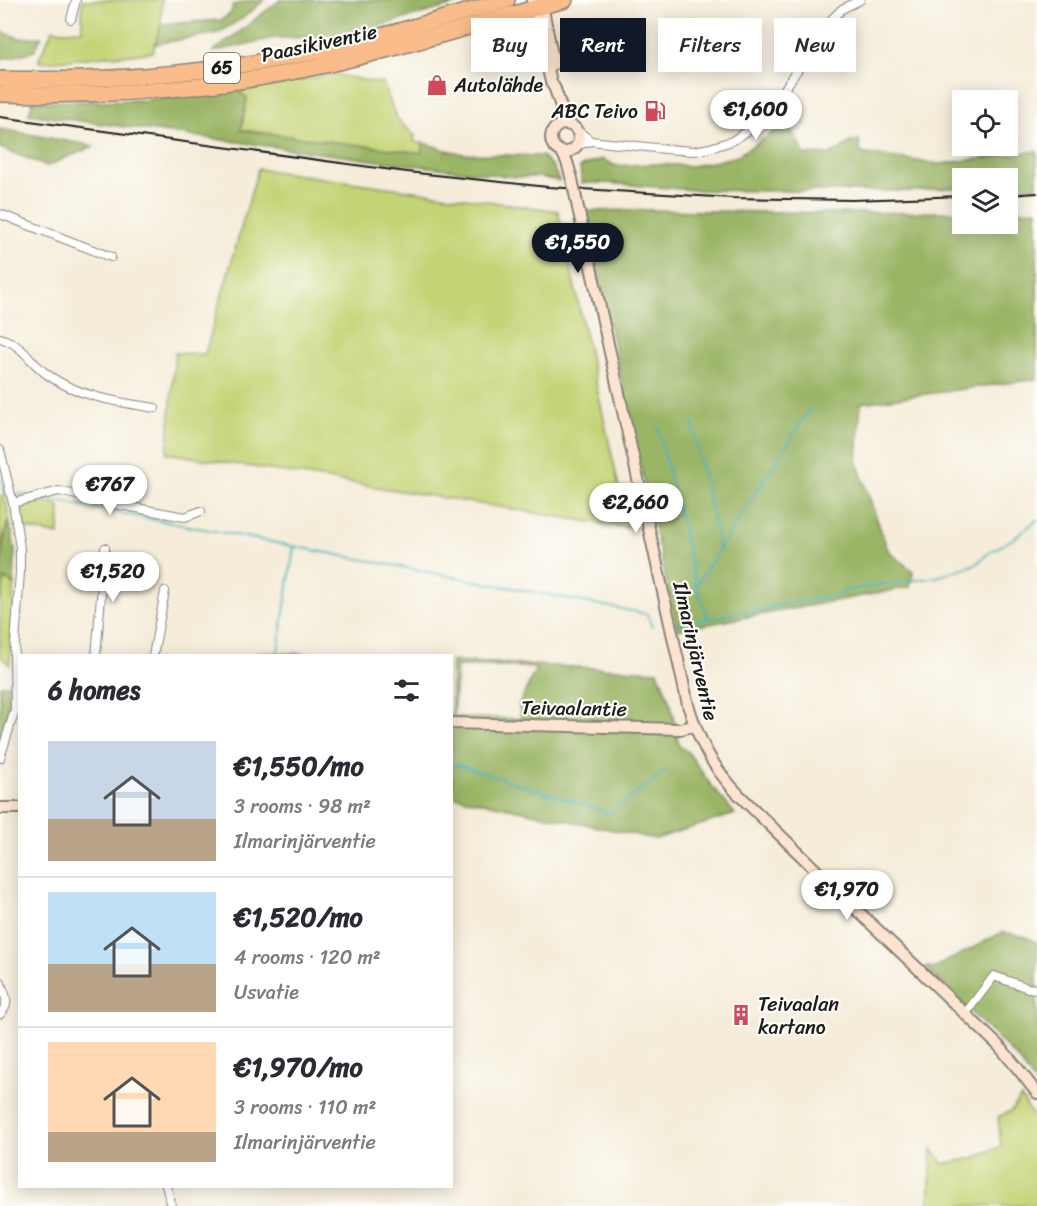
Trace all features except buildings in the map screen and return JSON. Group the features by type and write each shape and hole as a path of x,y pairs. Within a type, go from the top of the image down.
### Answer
{"highway":[{"name":"Paasikiventie","path":"0,79 40,80 153,75 241,65 305,54 401,31 507,0"},
{"name":"65","path":"537,4 566,0"},
{"name":"Paasikiventie","path":"0,94 41,95 153,91 208,85 311,68 455,31 537,4"},
{"path":"455,31 471,31"}],"main road":[{"path":"537,4 556,81 555,89"},
{"path":"548,69 568,127 579,141 570,152 555,147 551,140 553,132 568,127"},
{"name":"Ilmarinjärventie","path":"570,152 572,179 578,208 688,705 701,744 733,788 825,880 1000,1047 1037,1093"},
{"name":"Teivaalantie","path":"453,723 680,729 694,726"},
{"path":"0,808 18,808"}],"street":[{"path":"71,19 76,0"},
{"path":"568,127 591,141 665,149 694,150 732,141 760,123 832,19 842,9 860,0"},
{"path":"570,152 591,141"},
{"path":"0,214 111,257"},
{"path":"0,338 18,345 48,375 67,386 88,395 155,408"},
{"path":"0,450 13,503 20,548 14,658 17,709 0,758"},
{"path":"13,503 59,491 185,517 201,511"},
{"path":"96,654 105,548"},
{"path":"153,654 165,591"},
{"path":"965,1014 994,976 1037,989"},
{"path":"0,981 7,1002 6,1008 0,1014"},
{"path":"166,1188 172,1206"}],"green space":[{"path":"82,0 162,0 161,24 153,52 39,62 53,29 82,30"},
{"path":"252,0 264,0 243,18 218,33 155,44 161,24 221,20 231,13 233,5"},
{"path":"280,0 471,0 382,25 320,37 274,38 212,52"},
{"path":"0,31 19,38 41,37 34,51 0,58"},
{"path":"334,74 383,83 399,121 415,136 414,141 419,144 424,143 421,153 241,130 247,98 239,91"},
{"path":"239,91 247,98 241,130 421,153 424,143 464,154 542,156 553,167 559,181 379,161 29,114 32,102 144,100"},
{"path":"785,121 805,155 832,154 851,142 859,140 861,153 939,164 999,156 1018,156 1018,154 1037,151 1037,187 1018,188 1018,168 952,168 952,188 910,191 694,190 582,183 580,167 602,159 616,166 653,164 692,166 735,157 770,135"},
{"path":"0,129 94,146 47,166 0,148"},
{"path":"258,169 558,211 628,528 167,453 175,353 205,354"},
{"path":"1037,210 1037,379 861,403 857,462 887,548 913,571 910,587 677,630 584,211 952,212 952,234 1018,234 1018,211"},
{"path":"5,494 9,518 2,541 3,555 0,564 0,496"},
{"path":"44,502 58,505 60,509 59,535 24,528 20,513 24,506"},
{"path":"9,518 15,550 14,585 5,579 0,600 4,539"},
{"path":"5,578 14,585 10,665 0,657 0,600"},
{"path":"258,652 311,654 257,654"},
{"path":"453,661 658,671 671,705 679,746 688,752 735,814 655,839 453,796 453,717","holes":["457,666 536,668 519,705 521,719 453,717"]},
{"path":"0,685 9,685 8,713 0,736"},
{"path":"1003,932 1026,937 1037,943 1037,1086 1019,1060 926,967 934,968"},
{"path":"1021,1097 1037,1123 1037,1206 929,1206 932,1149 944,1164 976,1157 1001,1146 998,1117 1011,1111"}],"waterway":[{"path":"696,586 811,407"},
{"path":"692,422 719,548"},
{"path":"658,427 696,586 708,618"},
{"path":"0,478 5,494"},
{"path":"17,494 27,495"},
{"path":"47,499 647,614 652,627"},
{"path":"678,624 841,594 847,590 937,577 976,564 1037,520"},
{"path":"278,651 294,547"},
{"path":"453,763 610,813 666,771"}],"railway":[{"path":"0,117 407,172 548,187 732,198 853,200 952,196"},
{"path":"1018,194 1037,193"}],"place":[{"name":"Autolähde","path":"437,85"},
{"name":"ABC Teivo","path":"655,111"},
{"name":"Teivaalan kartano","path":"741,1015"}]}
